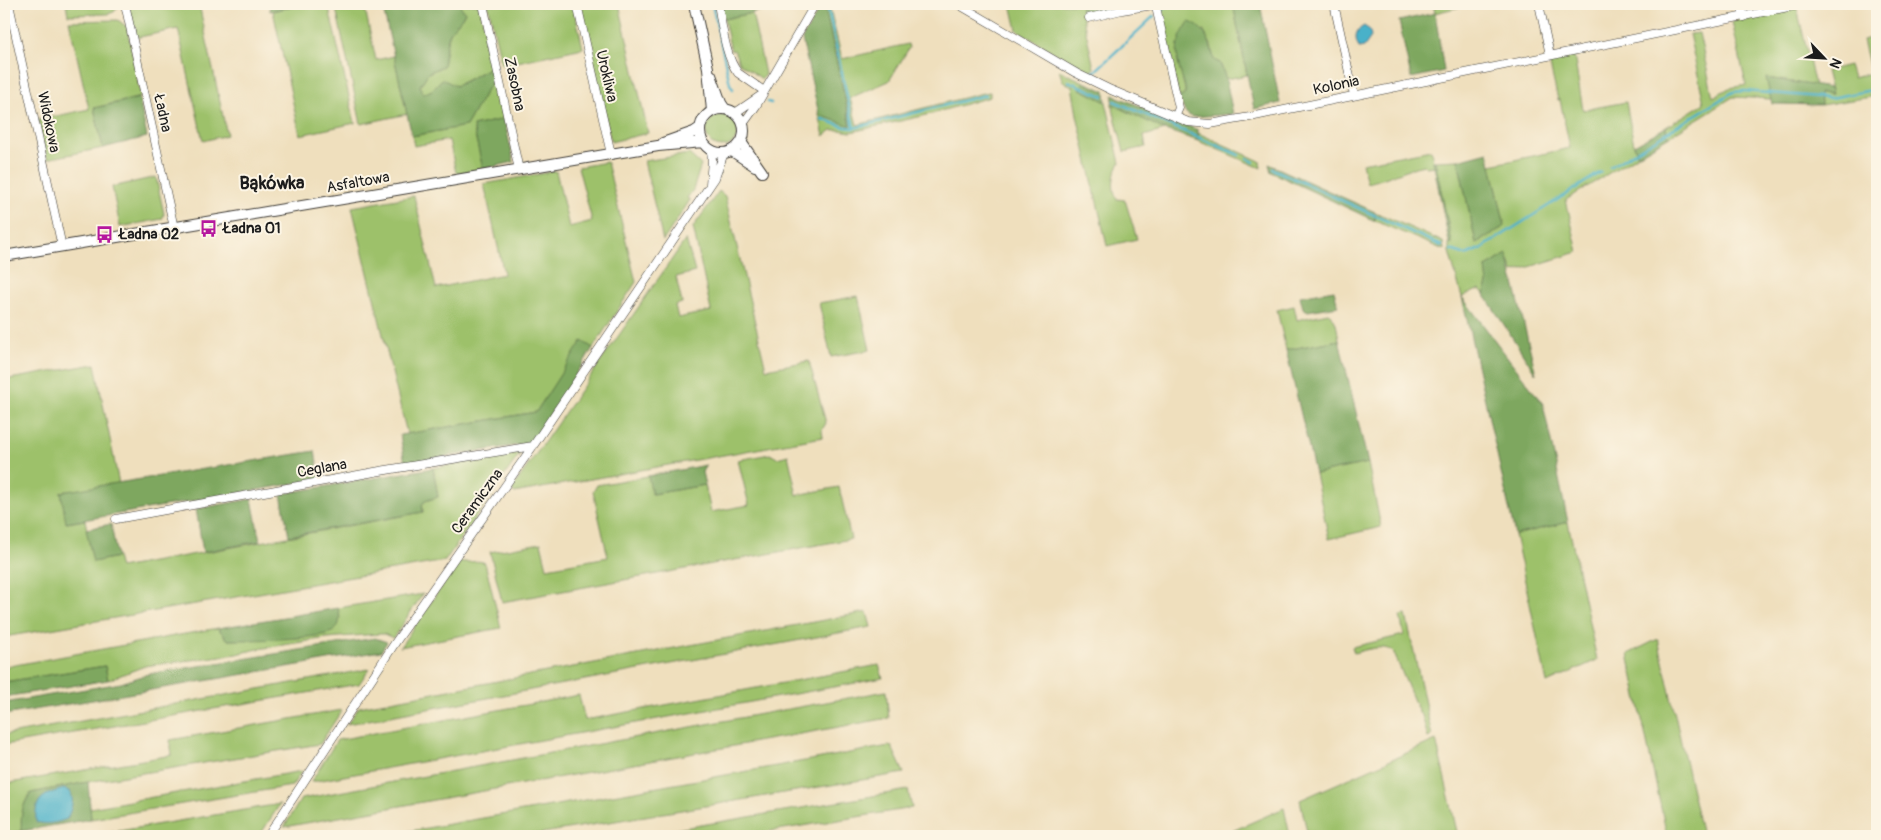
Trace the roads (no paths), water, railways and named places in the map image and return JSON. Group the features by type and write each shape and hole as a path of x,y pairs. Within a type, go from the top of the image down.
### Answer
{"street":[{"name":"Widokowa","path":"9,4 62,246"},
{"name":"Ładna","path":"125,4 174,228"},
{"name":"Zasobna","path":"483,4 519,170"},
{"name":"Urokliwa","path":"577,4 611,154"},
{"path":"694,4 708,68 712,112"},
{"path":"718,4 728,53 734,69 763,93"},
{"path":"743,124 756,106 815,4"},
{"name":"Kolonia","path":"958,4 1076,74 1175,117 1200,124 1210,124 1803,4"},
{"path":"1334,4 1354,95"},
{"path":"1539,4 1550,55"},
{"path":"1741,4 1744,17"},
{"path":"1089,18 1121,7 1152,5 1158,10 1179,108 1175,117"},
{"path":"708,68 730,111 743,124 744,130 741,142 728,152"},
{"path":"741,142 762,172 728,152 711,151 703,142 700,128 704,119 712,112 730,111 746,107 763,93"},
{"name":"Asfaltowa","path":"658,146 667,140 694,132 700,128"},
{"name":"Asfaltowa","path":"4,256 658,146 703,142"},
{"name":"Ceramiczna","path":"710,184 711,151"},
{"name":"Ceramiczna","path":"268,836 394,643 533,446 715,178 728,152"},
{"name":"Ceglana","path":"116,519 380,471 533,446"}],"water":[{"path":"1364,26 1370,30 1371,37 1364,47 1359,48 1356,36"},
{"path":"64,789 70,791 72,798 71,809 67,819 52,823 36,822 38,803 41,799 50,793"}],"waterway":[{"path":"712,4 730,84 733,89"},
{"path":"827,4 854,128"},
{"path":"1162,10 1168,4"},
{"path":"1091,75 1154,16"},
{"path":"1068,81 1103,96"},
{"path":"1610,167 1733,92 1744,91 1831,98 1877,89"},
{"path":"822,119 854,128 986,95"},
{"path":"1114,101 1239,155"},
{"path":"1247,158 1254,162"},
{"path":"1273,169 1442,246"},
{"path":"1451,250 1466,255 1482,248 1601,172"}],"place":[{"name":"Ładna 01","path":"209,228"},
{"name":"Ładna 02","path":"105,234"}],"district":[{"name":"Bąkówka","path":"272,183"}]}
